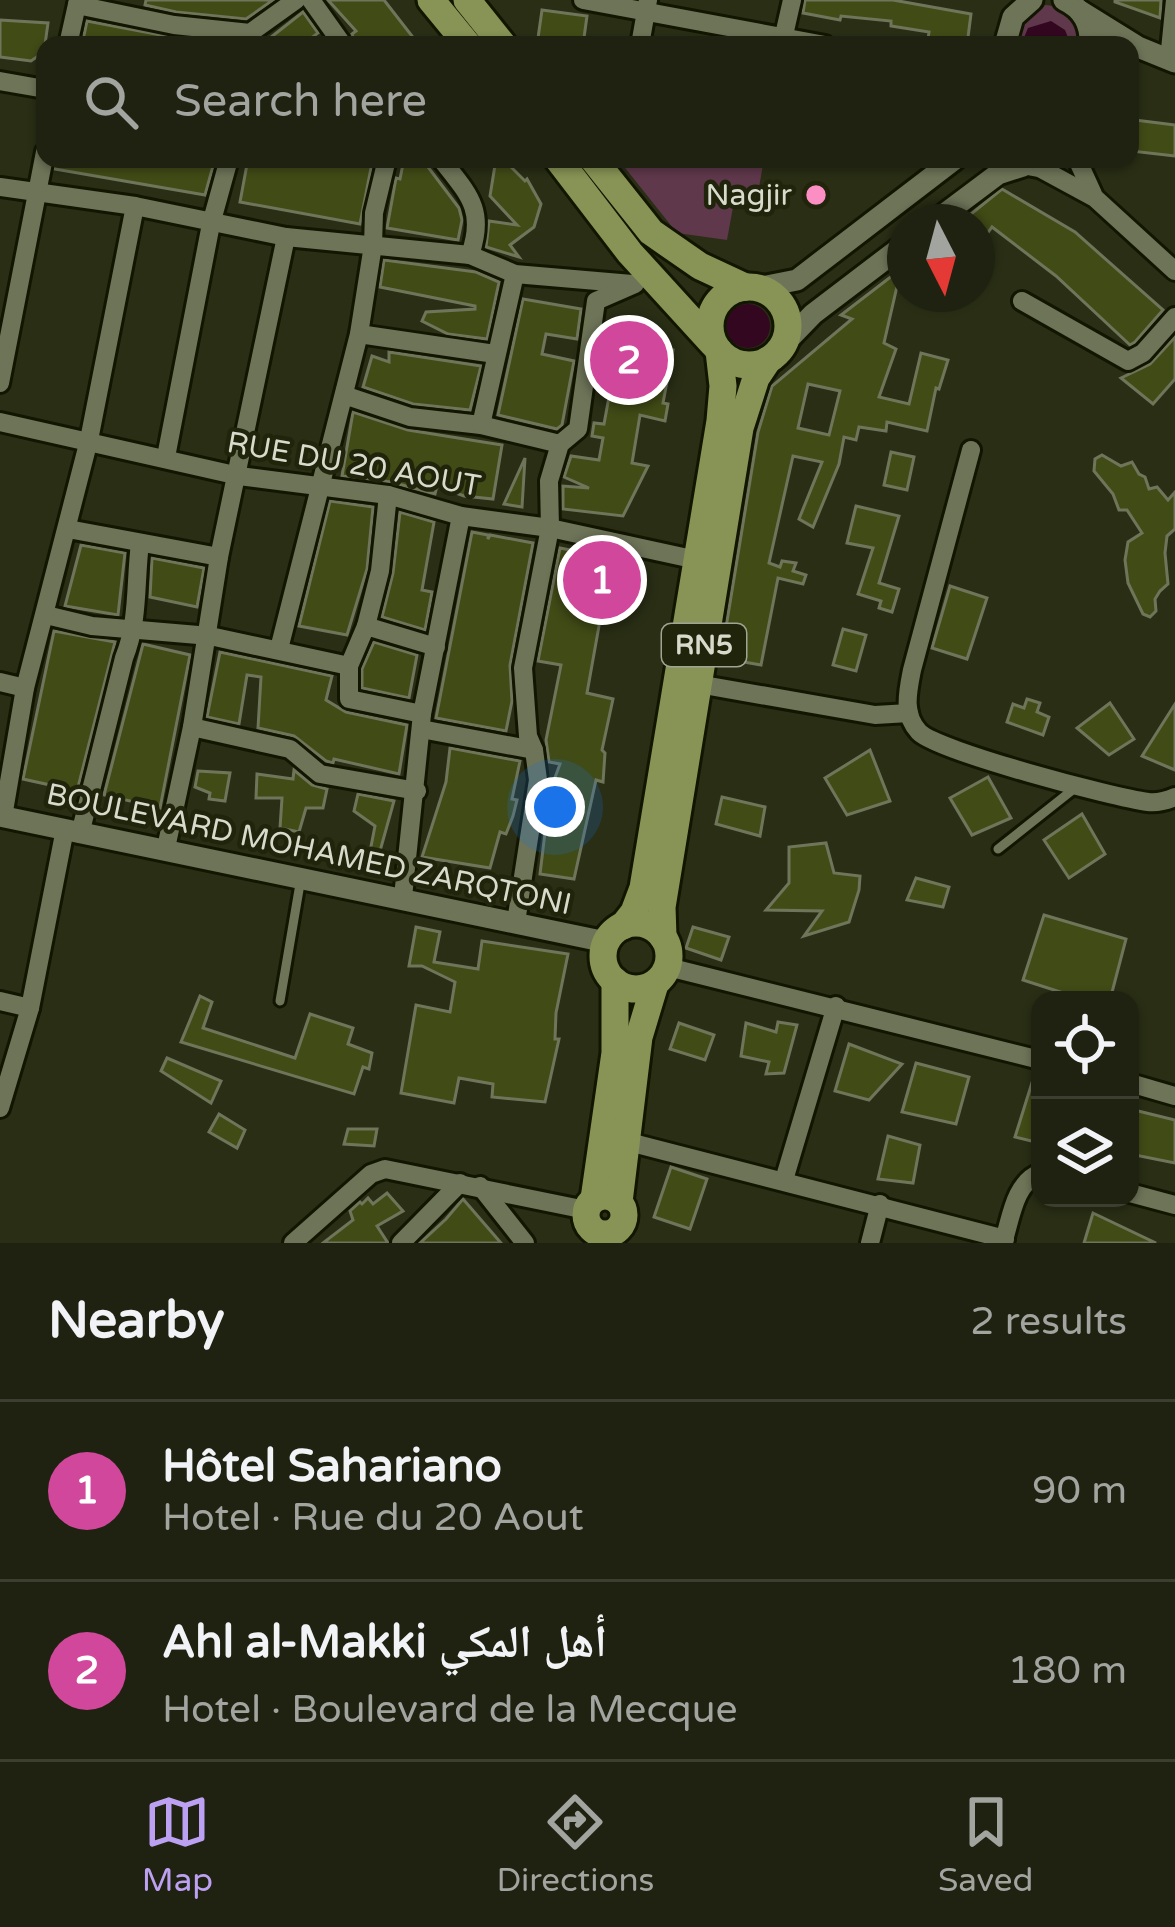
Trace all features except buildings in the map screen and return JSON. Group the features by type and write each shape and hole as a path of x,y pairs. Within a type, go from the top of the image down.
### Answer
{"main road":[{"path":"430,0 460,36"},
{"path":"466,0 495,36"},
{"path":"565,168 648,284 716,348 737,363 758,364 776,352 788,325 782,305 700,266 651,232 600,168"},
{"name":"RN5","path":"615,934 634,912 643,888 723,404 710,332 714,308 722,298 750,288"},
{"name":"RN5","path":"605,1222 625,1141 639,1037 668,946 662,937 662,907 740,428 756,378 776,352"},
{"path":"605,1222 615,981 604,963 615,934 644,925 662,937"},
{"path":"615,981 634,989 661,975"}],"street":[{"path":"254,36 296,0"},
{"path":"311,0 337,36"},
{"path":"584,0 647,7 788,36"},
{"path":"784,35 792,0"},
{"path":"1139,50 1172,61 1175,0"},
{"path":"1008,36 1013,17 1028,1"},
{"path":"70,36 78,3 234,36"},
{"path":"1071,3 1087,22 1089,36"},
{"path":"1071,3 1117,36"},
{"path":"0,81 36,87"},
{"path":"0,383 41,168"},
{"path":"166,457 211,224 227,168"},
{"path":"279,649 359,334 374,213 385,168"},
{"path":"447,168 475,207 478,220 470,255"},
{"path":"750,288 797,280 943,168"},
{"path":"958,204 998,174 1014,168"},
{"path":"1041,168 1095,198 1175,271"},
{"path":"1081,168 1095,198"},
{"path":"0,187 135,206 286,237 470,255 515,274 648,284"},
{"path":"2,816 26,688 88,440 135,206"},
{"path":"166,848 286,237"},
{"path":"776,352 813,314 887,258"},
{"path":"481,425 515,274"},
{"path":"516,922 538,780 528,736 523,668 550,528 549,481 560,444 578,429 596,302 648,284"},
{"path":"1022,301 1128,361 1143,352 1175,317"},
{"path":"359,334 494,354"},
{"path":"344,395 410,417 481,425 560,444"},
{"name":"RUE DU 20 AOUT","path":"0,422 239,476 388,495 460,516 550,528 698,560"},
{"path":"971,450 912,670 909,713 919,732 937,743 1079,785 1170,802"},
{"path":"388,495 380,571 350,666 349,699 534,750"},
{"path":"403,897 421,722 460,516"},
{"path":"68,529 220,557"},
{"path":"0,1108 73,831 135,631 140,543"},
{"path":"46,615 135,631 210,636 350,666"},
{"path":"366,626 436,647"},
{"path":"0,682 26,688"},
{"path":"698,684 875,715 909,713"},
{"path":"193,727 290,749 320,774 417,790"},
{"name":"BOULEVARD MOHAMED ZARQTONI","path":"2,816 516,922 615,934"},
{"path":"661,975 836,1006 1031,1058"},
{"path":"0,1001 30,1008"},
{"path":"784,1180 836,1006"},
{"path":"1139,1086 1175,1096"},
{"path":"625,1141 880,1204 1004,1241 1019,1191 1031,1176"},
{"path":"292,1243 378,1171 399,1169 605,1222"},
{"path":"401,1243 470,1185"},
{"path":"470,1185 525,1243"},
{"path":"1139,1195 1175,1205"},
{"path":"870,1243 880,1204"}],"lane":[{"path":"998,849 1079,785"},
{"path":"280,1001 301,878"}],"shaded area":[{"path":"1046,5 1061,9 1072,18 1078,36 1017,36 1032,11"},
{"path":"1051,21 1067,36 1025,36 1028,28"},
{"path":"625,168 762,168 758,193 734,202 727,240 677,233"},
{"path":"748,304 764,310 770,326 764,342 748,348 732,342 726,326 732,310"}],"place":[{"name":"Nagjir","path":"816,195"},
{"name":"Ahl al-Makki أهل المكي","path":"629,360"},
{"name":"Hôtel Sahariano","path":"602,580"}]}
